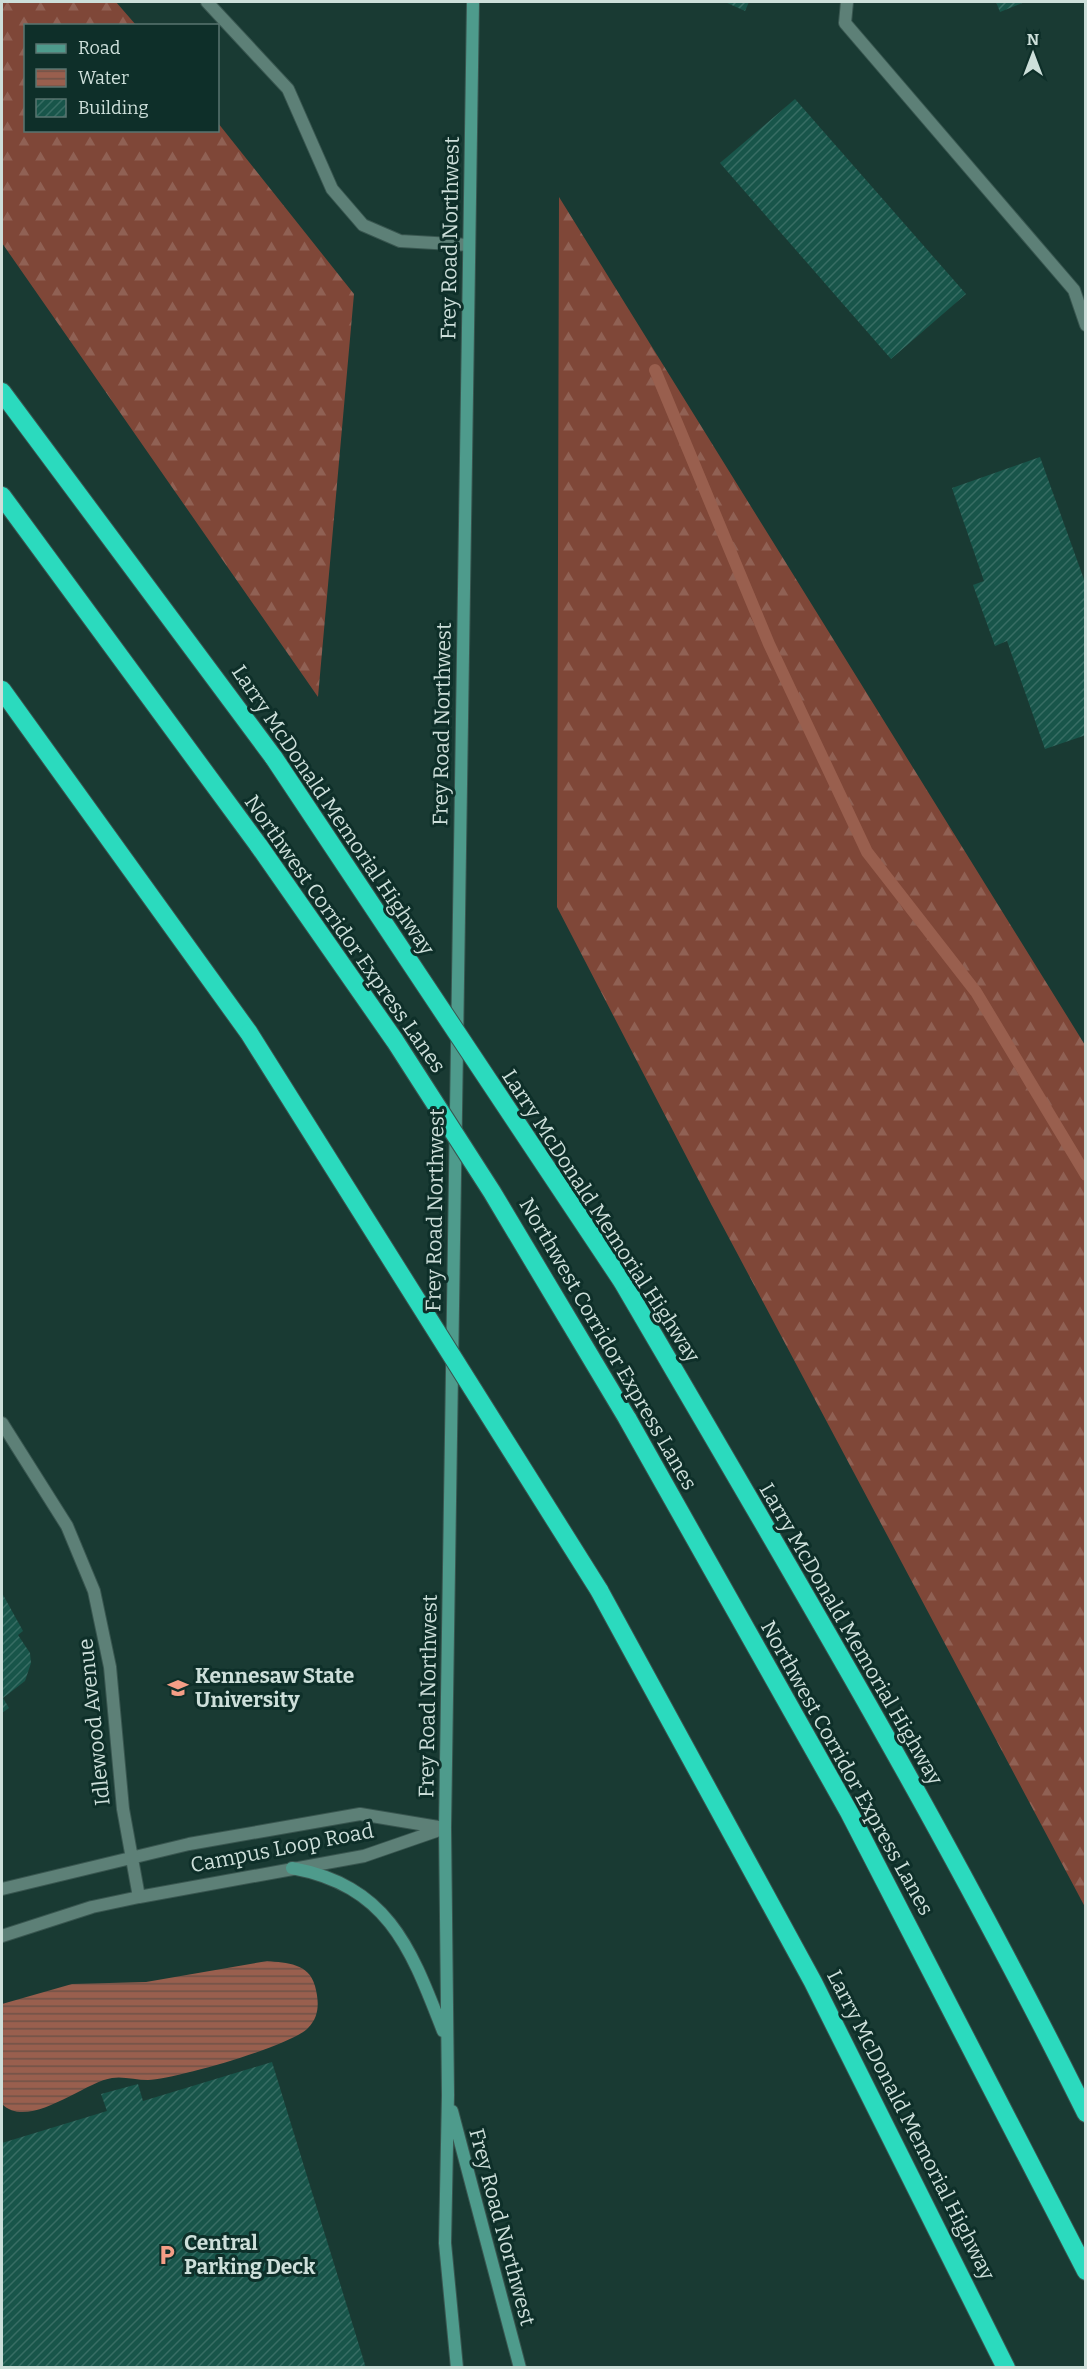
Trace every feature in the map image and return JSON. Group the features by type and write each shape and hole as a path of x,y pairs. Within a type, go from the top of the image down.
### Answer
{"highway":[{"name":"Larry McDonald Memorial Highway","path":"2,392 274,758 622,1281 933,1823 1086,2113"},
{"name":"Northwest Corridor Express Lanes","path":"2,496 258,846 395,1041 492,1192 627,1418 849,1812 1086,2271"},
{"name":"Larry McDonald Memorial Highway","path":"2,690 249,1033 599,1590 813,1982 1006,2367"}],"main road":[{"name":"Frey Road Northwest","path":"457,2367 445,2243 447,2096 445,1828 473,2"},
{"path":"292,1868 326,1877 345,1886 370,1902 389,1920 419,1970 446,2040"},
{"name":"Frey Road Northwest","path":"447,2096 520,2367"}],"street":[{"path":"207,2 288,89 332,189 363,225 400,241 469,245"},
{"path":"847,2 845,23 1074,290 1086,326"},
{"name":"Idlewood Avenue","path":"2,1423 67,1526 94,1591 110,1667 118,1766 130,1857 139,1897"},
{"name":"Campus Loop Road","path":"2,1889 130,1857 360,1814 445,1828"},
{"name":"Campus Loop Road","path":"2,1935 82,1910 139,1897 364,1856 445,1828"}],"green space":[{"path":"2,2 116,2 135,24 24,24 24,132 219,132 219,124 354,294 318,697 2,243"},
{"path":"559,197 1085,1045 1085,1907 712,1206 557,907"}],"water":[{"path":"267,1961 296,1966 312,1978 317,1997 317,2013 308,2028 297,2035 257,2052 182,2074 148,2080 121,2077 100,2081 41,2109 27,2112 13,2111 2,2104 2,2004 72,1984 146,1982"}],"building":[{"path":"725,2 749,2 745,11"},
{"path":"996,2 1025,2 1000,12"},
{"path":"795,99 966,294 891,359 720,163"},
{"path":"1040,457 1086,585 1086,735 1045,749 1007,641 995,646 973,585 984,581 952,488"},
{"path":"2,1593 23,1631 18,1635 30,1653 31,1663 25,1681 3,1698 9,1708 2,1713"},
{"name":"Central Parking Deck","path":"272,2062 366,2368 2,2368 2,2143 107,2111 101,2094 138,2084 143,2101"}],"waterway":[{"path":"655,370 769,644 867,852 976,992 1086,1175"}],"place":[{"name":"Kennesaw State University","path":"178,1688"},
{"name":"Central Parking Deck","path":"167,2255"}]}
